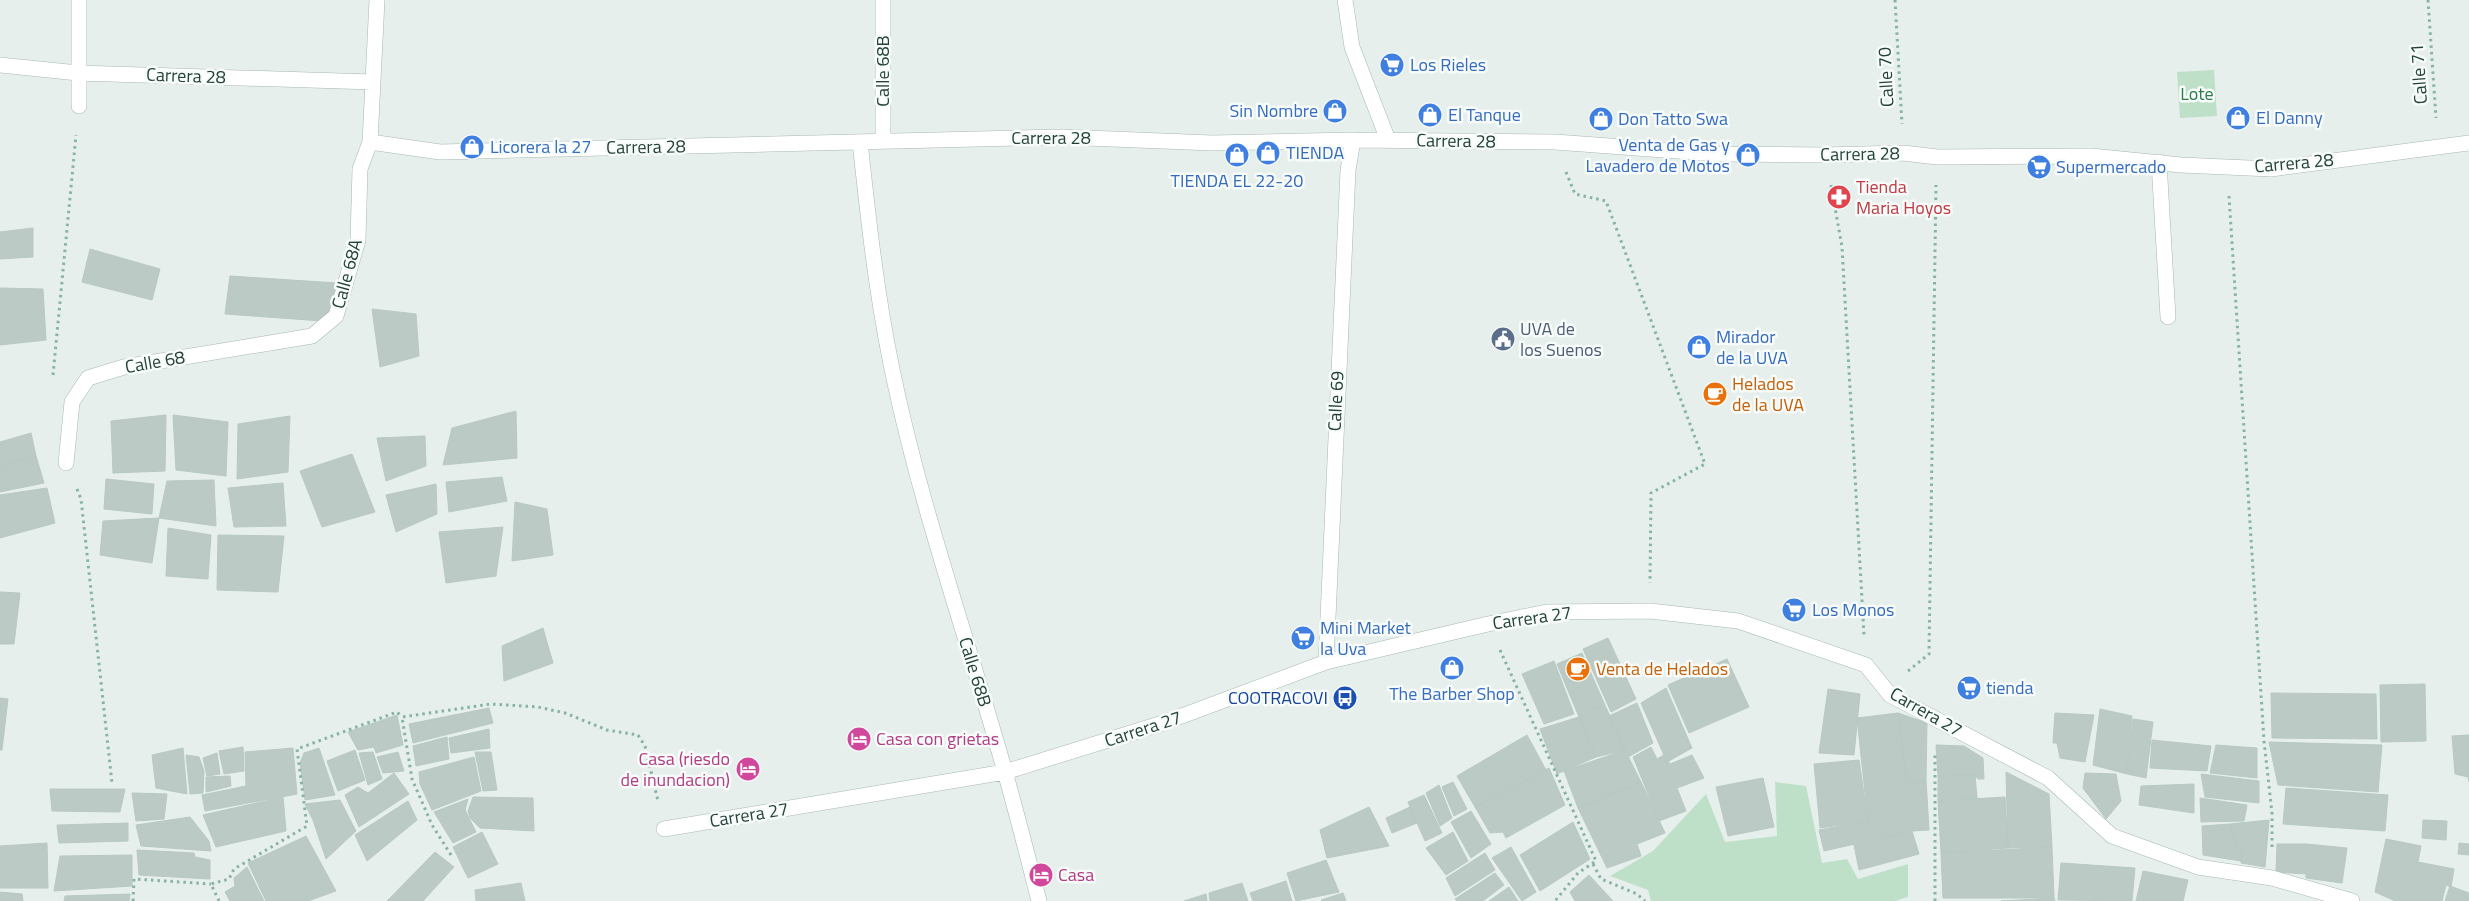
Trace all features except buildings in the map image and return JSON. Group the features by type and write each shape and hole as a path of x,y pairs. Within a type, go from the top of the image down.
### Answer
{"street":[{"path":"78,0 79,106"},
{"name":"Calle 68A","path":"312,336 336,316 358,240 360,168 370,142 377,0"},
{"name":"Calle 68B","path":"883,0 883,141"},
{"path":"1345,0 1352,46 1388,140"},
{"name":"Carrera 28","path":"0,65 78,73 373,82"},
{"name":"Carrera 28","path":"370,142 440,152 1062,137 1212,143 1353,140 1554,142 1718,154 1825,155 1902,153 1937,157 2091,156 2271,169 2437,146 2469,144"},
{"name":"Calle 69","path":"1326,662 1348,170 1353,140"},
{"name":"Calle 68B","path":"860,142 872,253 889,354 917,472 945,577 1005,772 1039,901"},
{"path":"2159,162 2168,317"},
{"name":"Calle 68","path":"66,463 72,402 88,378 124,367 312,336"},
{"name":"Carrera 27","path":"664,829 1005,772 1163,723 1326,662 1488,624 1547,612 1650,611 1738,621 1866,665 1890,695 2048,778 2112,836 2198,867 2272,878 2352,901"}],"path":[{"name":"Calle 70","path":"1895,0 1902,153"},
{"name":"Calle 71","path":"2428,0 2437,146"},
{"path":"1554,142 1575,194 1606,201 1705,464 1651,493 1650,611"},
{"path":"1825,155 1842,247 1866,665"},
{"path":"1890,695 1895,681 1929,654 1937,157"},
{"path":"2226,166 2264,741 2272,813 2272,878"},
{"path":"1488,624 1596,861 1578,873 1555,901"},
{"path":"402,717 491,704 538,706 565,713 607,730 638,735 646,746 664,829"},
{"path":"133,901 134,879 211,884 229,878 234,869 307,826 297,749 397,712 402,717 412,779 432,824 451,855"},
{"path":"1935,719 1935,901"},
{"path":"1593,864 1600,879 1638,894 1645,901"},
{"path":"211,884 219,901"}],"green space":[{"name":"Lote","path":"2214,70 2217,116 2180,118 2177,72"},
{"path":"1775,782 1806,786 1822,863 1847,859 1858,879 1908,864 1908,897 1895,901 1651,901 1648,890 1610,876 1653,851 1706,794 1725,842 1777,836"}],"place":[{"name":"Los Rieles","path":"1392,65"},
{"name":"Sin Nombre","path":"1335,111"},
{"name":"El Tanque","path":"1430,115"},
{"name":"El Danny","path":"2238,118"},
{"name":"Don Tatto Swa","path":"1601,119"},
{"name":"Licorera la 27","path":"472,147"},
{"name":"TIENDA","path":"1268,153"},
{"name":"TIENDA EL 22-20","path":"1237,155"},
{"name":"Venta de Gas y Lavadero de Motos","path":"1748,155"},
{"name":"Supermercado","path":"2039,167"},
{"name":"Tienda Maria Hoyos","path":"1839,197"},
{"name":"UVA de los Suenos","path":"1503,339"},
{"name":"Mirador de la UVA","path":"1699,347"},
{"name":"Helados de la UVA","path":"1715,394"},
{"name":"Los Monos","path":"1794,610"},
{"name":"Mini Market la Uva","path":"1303,638"},
{"name":"The Barber Shop","path":"1452,668"},
{"name":"Venta de Helados","path":"1578,669"},
{"name":"tienda","path":"1969,688"},
{"name":"COOTRACOVI","path":"1345,698"},
{"name":"Casa con grietas","path":"859,739"},
{"name":"Casa (riesdo de inundacion)","path":"748,769"},
{"name":"Casa","path":"1041,875"}]}
